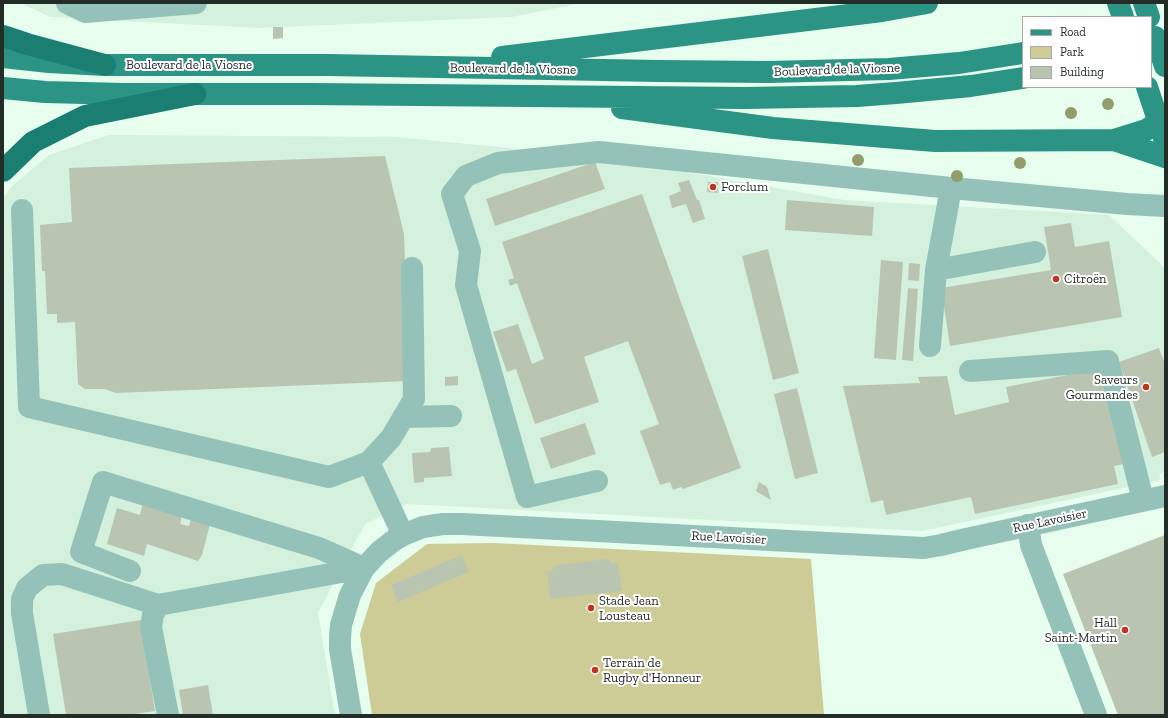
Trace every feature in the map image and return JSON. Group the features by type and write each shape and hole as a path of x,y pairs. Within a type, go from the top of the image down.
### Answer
{"highway":[{"path":"3,36 105,65"},
{"path":"3,171 33,142 85,116 195,94"}],"main road":[{"path":"421,67 874,12 927,3"},
{"path":"1118,3 1123,16"},
{"path":"1144,3 1149,16"},
{"path":"1152,23 1165,17"},
{"path":"1152,26 1165,66"},
{"path":"1152,47 1165,42"},
{"name":"Boulevard de la Viosne","path":"3,57 49,62 105,65 329,65 666,72 810,72 889,69 937,65 1022,53"},
{"name":"Boulevard de la Viosne","path":"3,88 45,92 85,93 738,98 857,96 963,87 1022,78"},
{"path":"522,96 773,128 935,141 1114,140 1146,130 1158,115"},
{"path":"1114,140 1165,157"}],"street":[{"path":"67,3 85,12 196,3"},
{"path":"1152,47 1165,46"},
{"path":"597,481 527,497 466,285 470,251 452,194 466,176 498,163 600,152 951,188 1126,204 1165,206"},
{"path":"930,346 936,270 951,188"},
{"path":"1126,204 1165,194"},
{"path":"22,210 29,407 330,477 369,462 391,438 414,399 412,268"},
{"path":"936,270 1034,252"},
{"path":"970,371 1108,361 1143,500"},
{"path":"403,417 451,416"},
{"path":"369,462 403,535"},
{"path":"130,570 81,552 103,482 319,548 364,568"},
{"name":"Rue Lavoisier","path":"351,715 340,650 341,625 350,595 364,568 380,552 403,535 423,527 443,524 462,524 924,548 1165,496"},
{"path":"1028,525 1032,545 1096,715"},
{"path":"39,715 22,613 22,598 27,588 43,575 62,574 158,605 364,568"},
{"path":"158,605 153,615 151,627 168,715"}],"shaded area":[{"path":"21,3 581,3 511,17 259,28 50,17"},
{"path":"108,135 396,137 602,157 844,200 1109,215 1165,268 1165,472 1159,474 1161,480 922,531 407,504 365,524 318,613 335,715 3,715 3,199 11,187 49,155"}],"green space":[{"name":"Terrain de Rugby d'Honneur","path":"494,543 811,559 824,715 372,715 360,634 376,583 427,544"}],"building":[{"path":"273,27 283,27 283,38 273,39"},
{"path":"385,156 404,234 409,381 116,393 105,389 85,389 78,384 75,322 57,323 57,314 47,314 45,271 42,271 40,225 72,222 69,168"},
{"path":"595,162 605,189 495,226 486,199"},
{"path":"689,180 697,200 699,200 705,219 693,223 686,204 672,208 669,196 681,191 678,183"},
{"name":"Forclum","path":"708,182 718,182 718,193 707,192"},
{"path":"642,194 741,468 683,489 681,487 673,490 670,482 660,485 640,431 659,424 628,341 584,357 599,402 535,424 516,369 507,372 493,332 518,324 532,364 544,359 517,283 510,286 508,280 514,278 502,242"},
{"path":"787,200 874,207 872,236 785,230"},
{"name":"Citroën","path":"1071,223 1075,247 1109,241 1122,317 950,346 941,288 1051,270 1044,227"},
{"path":"768,249 799,373 773,380 742,256"},
{"path":"881,260 903,262 896,360 874,358"},
{"path":"909,263 920,264 919,281 908,280"},
{"path":"908,288 918,289 913,361 902,360"},
{"name":"Saveurs Gourmandes","path":"1159,348 1165,364 1165,452 1152,457 1119,362"},
{"path":"1093,370 1096,384 1110,381 1128,463 1114,466 1118,484 975,514 971,497 886,515 883,500 871,503 843,386 920,383 918,377 947,376 955,415 1009,402 1006,387"},
{"path":"458,376 458,385 445,386 445,377"},
{"path":"797,388 818,473 795,479 774,394"},
{"path":"585,423 596,454 551,469 540,438"},
{"path":"449,447 452,476 424,478 424,482 414,483 412,453 430,452 431,448"},
{"path":"759,482 767,487 771,500 756,491"},
{"path":"143,502 182,515 180,524 189,526 191,518 210,524 202,555 198,561 147,544 144,556 107,544 117,508 140,515"},
{"name":"Hall Saint-Martin","path":"1165,535 1165,715 1118,715 1063,574"},
{"path":"462,555 469,572 398,602 391,585"},
{"path":"608,559 612,564 618,563 622,591 550,599 547,572 551,571 556,565"},
{"path":"141,620 155,711 128,715 66,715 53,634"},
{"path":"208,685 213,715 183,715 179,690"}],"place":[{"name":"Forclum","path":"713,187"},
{"name":"Citroën","path":"1056,279"},
{"name":"Saveurs Gourmandes","path":"1146,387"},
{"name":"Stade Jean Lousteau","path":"591,608"},
{"name":"Hall Saint-Martin","path":"1125,630"},
{"name":"Terrain de Rugby d'Honneur","path":"595,670"}]}
